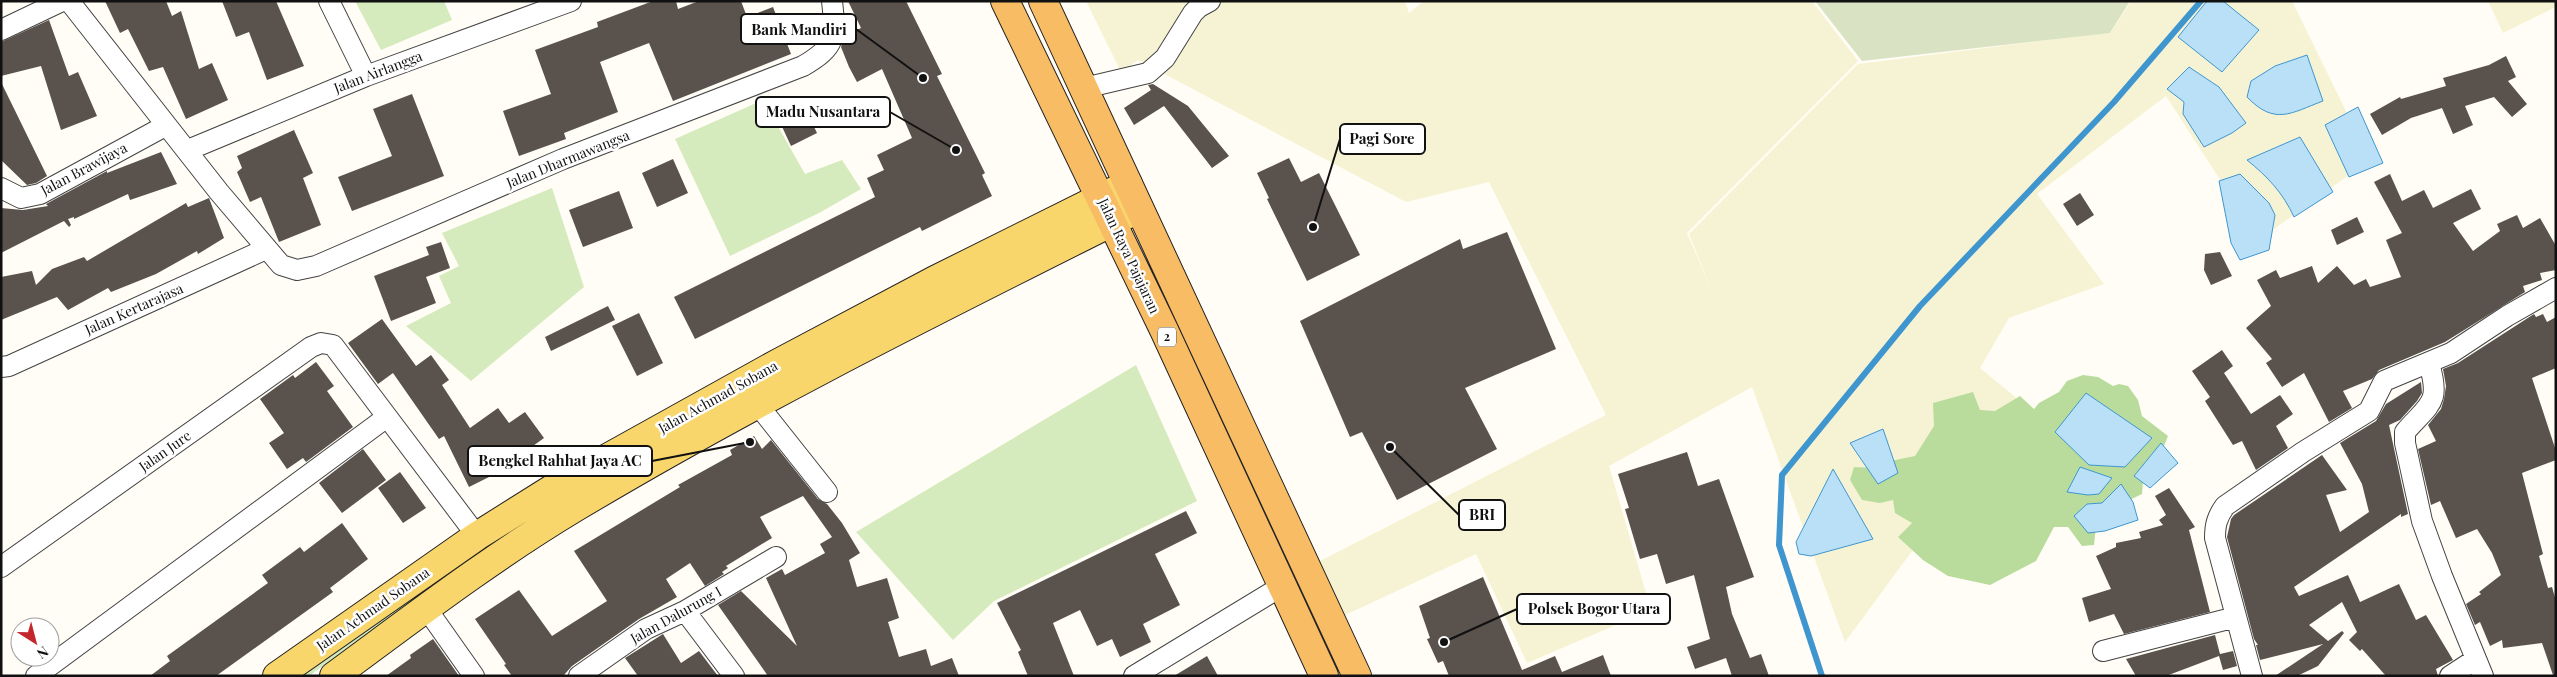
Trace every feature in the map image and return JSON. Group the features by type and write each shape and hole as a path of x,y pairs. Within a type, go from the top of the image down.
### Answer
{"highway":[{"name":"Jalan Raya Pajajaran","path":"1005,1 1101,197 1324,676"},
{"name":"Jalan Raya Pajajaran","path":"1043,1 1138,209 1357,676"}],"main road":[{"name":"Jalan Achmad Sobana","path":"334,676 426,608 515,546 576,507 758,404 787,373 933,281 1128,184"},
{"name":"Jalan Achmad Sobana","path":"277,676 477,536 556,487 787,373 1138,209"}],"street":[{"path":"1,30 62,1"},
{"path":"69,1 165,126 188,150 219,192 266,249"},
{"path":"329,1 366,76"},
{"name":"Jalan Airlangga","path":"188,150 366,76 570,1"},
{"name":"Jalan Dharmawangsa","path":"266,249 281,265 297,270 316,266 563,159 803,66 823,54 832,39 835,24 832,1"},
{"path":"1084,88 1148,72 1165,58 1199,6 1210,1"},
{"name":"Jalan Brawijaya","path":"1,188 21,198 40,194 165,126"},
{"name":"Jalan Kertarajasa","path":"1,367 9,366 266,249"},
{"path":"2252,676 2215,538 2215,524 2226,506 2303,452 2369,411 2384,380 2451,353 2506,316 2556,288"},
{"name":"Jalan Jure","path":"1,567 311,347 321,343 333,345 388,417"},
{"path":"2430,363 2435,385 2434,399 2405,432 2405,442 2422,521 2480,667 2450,676"},
{"path":"758,404 827,492"},
{"path":"36,676 388,417 477,536"},
{"name":"Jalan Dalurung I","path":"589,673 646,629 685,611 776,557"},
{"path":"1134,676 1282,586"},
{"path":"426,608 474,676"},
{"path":"685,611 734,676"},
{"path":"2103,651 2236,617"}],"shaded area":[{"path":"1086,1 1405,1 1409,13 1424,1 1812,1 1858,61 1687,233 1711,289 1689,234 1858,64 2111,32 2131,1 2292,1 2370,160 2259,240 2166,96 2037,194 2104,284 2009,318 1980,368 2041,418 1902,496 1918,543 1845,642 1752,387 1609,466 1651,610 1527,663 1476,554 1341,617 1316,563 1606,415 1489,182 1406,202 1138,60 1121,72"},
{"path":"2488,1 2556,1 2556,7 2503,33"}],"green space":[{"path":"355,1 444,1 452,20 381,50"},
{"path":"1815,1 2130,1 2110,33 1862,61"},
{"path":"763,100 805,174 842,160 861,189 819,213 730,256 675,139"},
{"path":"552,188 584,287 471,381 406,326 451,303 439,276 459,266 442,233"},
{"path":"1136,365 1197,501 994,601 953,640 856,532"},
{"path":"2083,375 2098,377 2113,386 2119,384 2128,386 2138,400 2142,416 2168,436 2160,456 2144,470 2142,494 2097,516 2094,545 2082,546 2068,527 2054,527 2036,561 1990,585 1948,576 1923,560 1898,537 1912,523 1895,513 1893,500 1880,503 1862,500 1850,480 1854,467 1874,468 1886,462 1915,456 1934,426 1933,403 1973,392 1980,410 1995,411 2020,396 2034,409 2039,403 2059,392 2067,381"},
{"path":"770,388 529,517 309,676 299,676 524,513"}],"water":[{"path":"2207,1 2223,1 2259,30 2222,72 2178,37"},
{"path":"2307,55 2323,101 2292,113 2275,114 2266,112 2247,97 2251,81 2275,66"},
{"path":"2189,67 2219,87 2246,123 2232,133 2204,147 2183,114 2184,102 2167,89"},
{"path":"2358,107 2383,163 2349,177 2325,125"},
{"path":"2300,137 2333,192 2294,217 2285,200 2274,186 2247,160"},
{"path":"2240,174 2269,203 2275,215 2269,250 2240,260 2231,243 2219,181"},
{"path":"2086,393 2152,438 2125,467 2089,465 2055,432"},
{"path":"1883,429 1898,473 1878,484 1850,443"},
{"path":"2161,443 2178,463 2150,488 2134,476"},
{"path":"2080,467 2112,478 2099,494 2088,495 2067,492"},
{"path":"1833,469 1873,539 1811,556 1799,554 1796,542"},
{"path":"2121,484 2133,502 2138,520 2105,531 2088,533 2074,516 2087,504 2102,503"}],"building":[{"path":"105,1 166,1 172,16 181,11 199,69 212,63 228,100 186,119 163,67 149,71 128,29 120,33"},
{"path":"222,1 276,1 304,66 267,80 249,32 236,37"},
{"path":"653,1 676,1 678,9 699,1 741,1 747,17 773,7 791,54 673,101 649,43 600,62 618,112 564,133 566,139 519,156 503,111 551,94 535,50 598,27 597,22"},
{"path":"848,1 906,1 942,74 937,76 985,173 982,175 992,196 922,231 920,227 695,339 674,297 875,197 867,178 884,170 877,155 912,138 882,69 857,82 849,67 841,47 845,35 861,28"},
{"path":"49,20 69,76 78,72 97,116 61,130 41,66 1,76 1,42"},
{"path":"2506,56 2516,77 2508,81 2527,104 2512,117 2494,97 2465,106 2473,125 2453,134 2442,108 2411,118 2382,135 2370,114 2400,97 2401,99 2446,86 2443,78 2489,65"},
{"path":"1,82 47,176 36,183 27,185 1,160"},
{"path":"1153,84 1188,106 1229,156 1212,168 1164,106 1134,125 1124,108 1151,90 1148,85"},
{"path":"412,94 444,176 352,211 338,177 392,156 373,109"},
{"path":"804,106 817,133 791,146 778,118"},
{"path":"294,130 313,173 303,178 321,225 279,242 261,197 250,202 237,172 242,168 237,156"},
{"path":"161,152 177,184 130,200 128,194 74,219 74,217 68,219 71,225 69,227 64,221 1,253 1,208 23,210 48,206 46,204 107,171 107,173"},
{"path":"1289,158 1301,182 1319,173 1360,255 1307,281 1267,199 1269,198 1257,173"},
{"path":"673,159 688,193 657,207 642,173"},
{"path":"2390,174 2402,201 2424,190 2433,208 2471,189 2481,209 2453,223 2473,251 2500,231 2497,224 2517,215 2523,228 2540,218 2556,246 2556,270 2540,273 2542,280 2523,286 2525,292 2445,342 2379,370 2372,379 2343,391 2352,408 2329,422 2304,373 2282,387 2266,363 2272,359 2246,328 2271,306 2257,280 2276,270 2280,278 2312,266 2318,283 2337,266 2354,285 2366,279 2370,287 2401,277 2386,240 2402,233 2374,182"},
{"path":"619,191 633,228 583,247 569,210"},
{"path":"2080,193 2094,215 2077,226 2063,204"},
{"path":"209,198 224,238 198,254 197,251 156,274 111,292 108,288 68,310 57,297 1,320 1,277 32,271 36,285 52,269 84,257 87,261 186,203 188,207"},
{"path":"2357,217 2364,232 2337,245 2331,230"},
{"path":"1507,232 1556,349 1465,388 1497,449 1397,500 1362,432 1350,437 1300,321 1460,239 1463,249"},
{"path":"441,242 450,268 426,277 436,303 391,321 374,276 429,255 426,247"},
{"path":"2220,252 2232,276 2211,285 2204,270 2205,254"},
{"path":"608,306 615,320 551,351 545,337"},
{"path":"639,313 663,363 637,376 612,326"},
{"path":"2534,314 2536,317 2543,314 2547,322 2556,317 2556,368 2532,378 2556,451 2556,460 2522,473 2543,554 2539,556 2548,588 2552,587 2556,601 2556,675 2553,675 2542,643 2503,648 2502,640 2490,646 2480,622 2475,625 2466,604 2481,594 2479,592 2501,575 2492,553 2477,529 2456,538 2440,501 2431,505 2418,449 2436,441 2428,425 2441,409 2444,399 2446,386 2443,369 2458,363"},
{"path":"382,319 416,366 431,355 449,380 442,385 470,428 498,408 509,423 525,412 544,438 493,475 469,487 444,436 439,439 393,373 378,384 348,343"},
{"path":"2222,350 2233,366 2224,373 2251,414 2280,395 2293,414 2276,426 2288,448 2256,470 2242,441 2233,445 2205,401 2210,397 2192,371"},
{"path":"316,362 334,386 327,391 353,427 306,462 303,458 287,469 269,443 284,433 260,399 293,375 295,378"},
{"path":"2421,382 2422,393 2417,401 2400,420 2389,425 2408,514 2401,517 2401,514 2294,587 2299,596 2348,575 2360,602 2399,584 2416,620 2426,615 2453,660 2436,669 2438,676 2386,676 2362,649 2360,651 2349,640 2357,632 2342,602 2309,625 2328,641 2342,631 2344,633 2318,666 2297,676 2275,676 2323,644 2260,660 2256,645 2258,645 2254,639 2227,537 2231,519 2234,515 2322,455 2347,490 2326,495 2340,532 2369,512 2362,484 2340,443 2376,421 2386,404"},
{"path":"754,436 762,449 771,440 818,499 827,504 842,523 860,553 849,560 857,587 887,578 899,618 888,622 899,657 926,649 931,666 952,658 959,676 768,676 718,605 741,591 797,646 766,578 782,569 785,575 825,553 820,544 832,537 803,496 760,517 772,538 726,566 728,568 722,572 724,574 705,586 690,563 666,579 677,597 639,619 572,666 563,676 512,676 504,665 506,664 475,619 519,590 552,636 607,601 574,551 680,487 678,485 732,455 730,450"},
{"path":"363,449 386,480 342,513 319,483"},
{"path":"1687,452 1698,486 1719,479 1754,577 1726,587 1732,614 1750,658 1761,654 1769,676 1732,676 1726,658 1695,669 1687,647 1710,639 1694,575 1666,584 1657,554 1640,559 1625,509 1629,508 1618,474"},
{"path":"400,472 426,508 403,523 378,488"},
{"path":"2169,488 2195,527 2189,530 2210,612 2124,634 2114,614 2089,622 2082,598 2111,589 2096,556 2116,547 2116,543 2141,538 2139,532 2163,525 2159,520 2166,515 2155,496"},
{"path":"1186,511 1197,533 1155,554 1180,605 1143,624 1151,642 1120,657 1112,639 1097,646 1080,610 1053,623 1074,676 1028,676 1018,652 1021,650 997,603"},
{"path":"342,523 368,559 330,588 333,592 216,676 150,676 170,661 167,656 268,583 262,575 300,547 304,552"},
{"path":"1483,577 1522,670 1555,656 1562,672 1603,655 1611,676 1449,676 1443,661 1438,663 1427,639 1430,638 1419,606"},
{"path":"663,634 681,663 699,651 718,676 638,676 625,658"},
{"path":"2215,635 2220,654 2233,651 2237,666 2223,670 2219,656 2166,676 2136,676 2126,659"},
{"path":"433,639 459,676 386,676 411,658 410,655"},
{"path":"1207,656 1218,676 1174,676"}],"waterway":[{"path":"1822,676 1779,545 1782,475 1920,306 2114,102 2201,1"}],"place":[{"name":"Bank Mandiri","path":"923,78"},
{"name":"Madu Nusantara","path":"956,150"},
{"name":"Pagi Sore","path":"1313,227"},
{"name":"Bengkel Rahhat Jaya AC","path":"750,442"},
{"name":"BRI","path":"1390,447"},
{"name":"Polsek Bogor Utara","path":"1444,642"}]}
